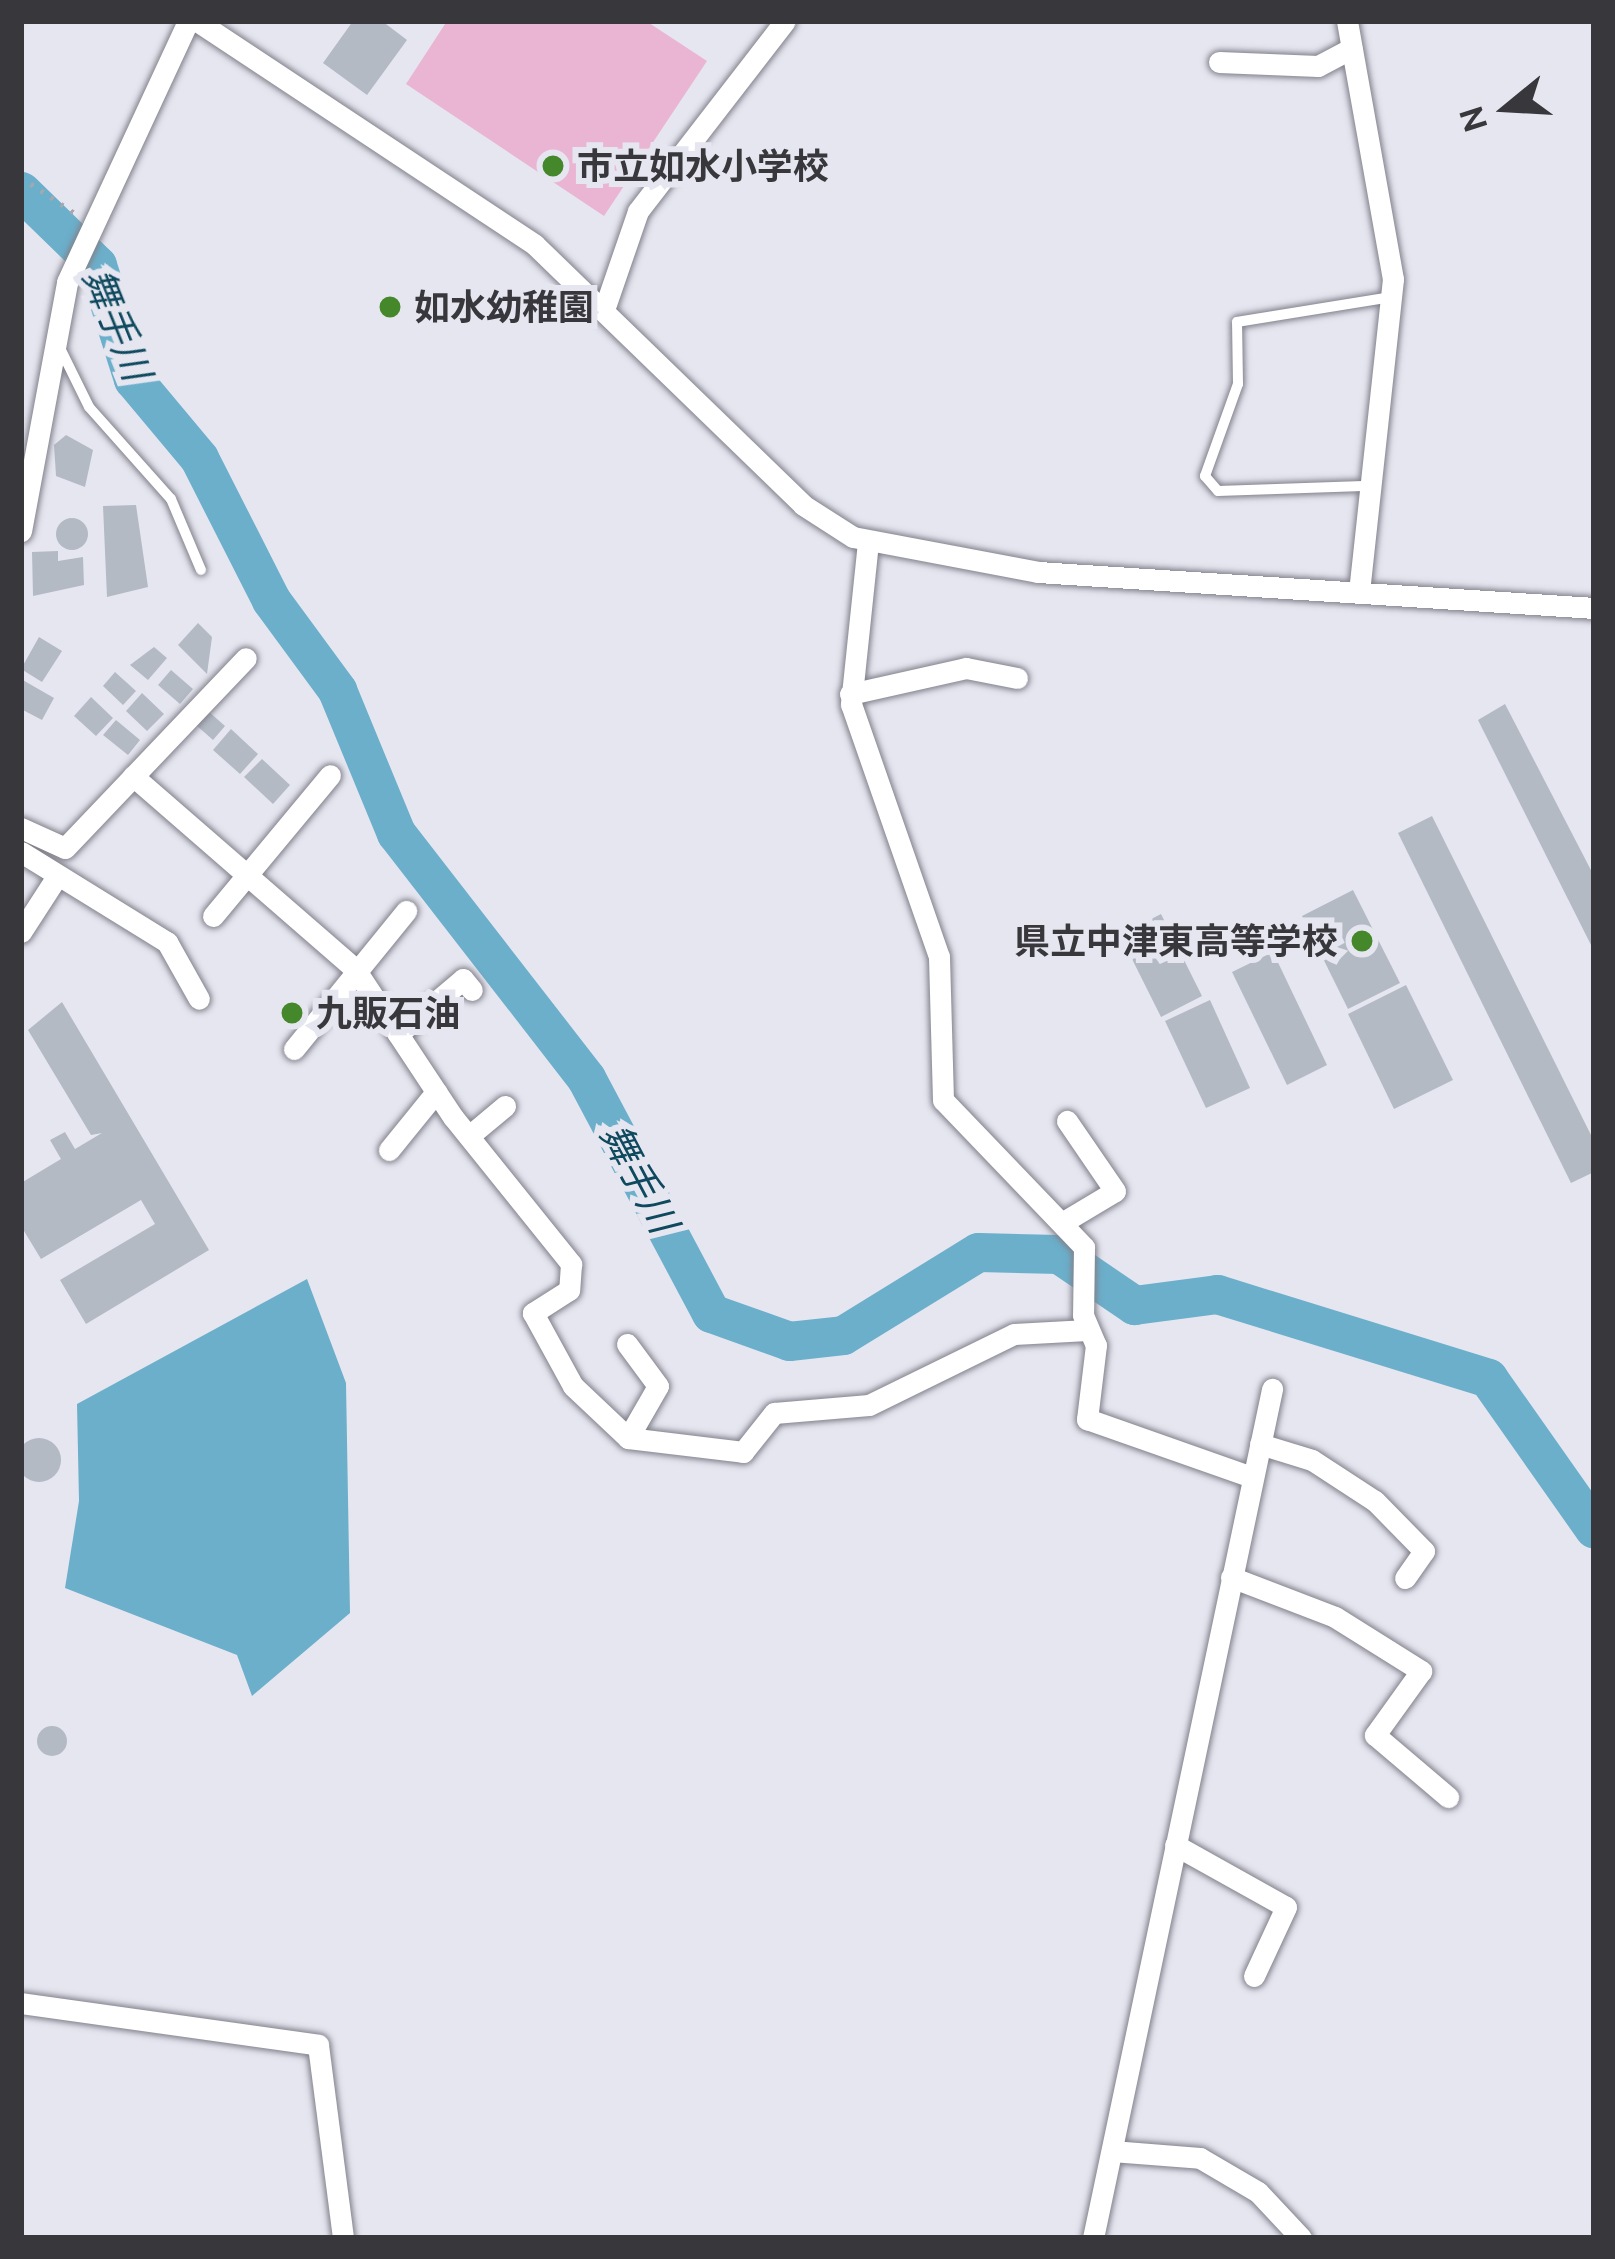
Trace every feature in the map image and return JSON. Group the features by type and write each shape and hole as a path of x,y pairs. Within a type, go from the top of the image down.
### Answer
{"street":[{"path":"21,531 56,341 92,225 192,21 536,245 606,304 802,506 868,542 1024,571 1594,608"},
{"path":"606,304 638,211 785,21"},
{"path":"1347,21 1392,296 1363,486 1359,592"},
{"path":"1219,62 1318,66 1352,48"},
{"path":"868,542 850,694 939,957 943,1100 1065,1221 1084,1247 1088,1330 1096,1353 1081,1400 1092,1425 1252,1477"},
{"path":"21,828 60,851 246,658"},
{"path":"850,694 966,668 1017,678"},
{"path":"213,916 330,775"},
{"path":"133,776 250,872 357,972 436,1092 571,1264 569,1290 533,1313 573,1386 628,1438 742,1452 775,1413 869,1405 1014,1334 1088,1330"},
{"path":"21,852 56,878 167,942 199,1000"},
{"path":"21,932 56,878"},
{"path":"294,1049 406,911"},
{"path":"398,1034 463,979 472,990"},
{"path":"389,1150 436,1092"},
{"path":"469,1136 505,1106"},
{"path":"1065,1221 1114,1191 1067,1121"},
{"path":"627,1344 658,1386 628,1438"},
{"path":"1093,2238 1272,1389"},
{"path":"1260,1444 1312,1460 1375,1501 1424,1551 1405,1578"},
{"path":"1231,1577 1335,1617 1421,1671 1375,1735 1448,1797"},
{"path":"1175,1845 1286,1907 1254,1976"},
{"path":"21,2003 318,2045 343,2238"},
{"path":"1112,2151 1200,2158 1258,2192 1301,2238"}],"lane":[{"path":"1363,486 1218,491 1205,476 1238,383 1237,322 1392,296"},
{"path":"56,341 89,406 171,499 202,570"}],"path":[{"path":"21,177 92,225"}],"shaded area":[{"name":"市立如水小学校","path":"447,21 646,21 707,61 604,216 406,84"}],"water":[{"path":"307,1279 346,1383 350,1613 252,1696 237,1655 65,1588 79,1501 77,1404"}],"building":[{"path":"353,21 382,21 407,40 367,95 323,63"},
{"path":"66,435 93,450 85,487 56,476 54,445"},
{"path":"136,505 148,587 107,597 103,506"},
{"path":"72,518 83,523 88,534 83,545 72,550 61,545 56,534 61,523"},
{"path":"58,551 58,561 83,557 84,585 33,596 32,552"},
{"path":"198,623 212,637 207,674 178,645"},
{"path":"39,637 62,651 42,682 21,669"},
{"path":"154,647 167,658 148,680 130,665"},
{"path":"171,670 193,689 180,704 158,685"},
{"path":"115,672 136,691 123,705 103,686"},
{"path":"21,679 54,698 42,720 21,709"},
{"path":"142,693 164,714 147,731 126,711"},
{"path":"91,697 113,718 96,736 74,716"},
{"path":"1505,704 1594,876 1594,951 1478,720"},
{"path":"208,711 225,726 213,740 196,725"},
{"path":"116,720 140,740 128,755 103,735"},
{"path":"231,729 258,754 240,774 213,750"},
{"path":"262,759 290,785 273,804 244,777"},
{"path":"1432,816 1594,1141 1594,1172 1571,1183 1398,833"},
{"path":"1353,890 1400,983 1348,1009 1302,916"},
{"path":"1161,914 1202,996 1161,1017 1120,935"},
{"path":"1273,952 1327,1065 1287,1085 1232,972"},
{"path":"1406,985 1453,1080 1394,1109 1348,1014"},
{"path":"1210,1000 1250,1088 1206,1108 1165,1021"},
{"path":"62,1002 209,1250 86,1324 60,1280 155,1224 141,1200 41,1259 21,1226 21,1183 61,1159 50,1140 65,1132 75,1149 102,1133 91,1135 28,1030"},
{"path":"39,1438 55,1444 61,1460 55,1476 39,1482 23,1476 17,1460 23,1444"},
{"path":"52,1726 63,1730 67,1741 63,1752 52,1756 41,1752 37,1741 41,1730"}],"waterway":[{"name":"舞手川","path":"21,191 97,265 133,379 199,458 271,600 337,690 396,833 586,1078 711,1313 789,1341 843,1335 978,1252 1059,1254 1134,1305 1217,1294 1488,1378 1594,1529"}],"place":[{"name":"市立如水小学校","path":"553,166"},
{"name":"如水幼稚園","path":"390,307"},
{"name":"県立中津東高等学校","path":"1362,941"},
{"name":"九販石油","path":"292,1013"}]}
